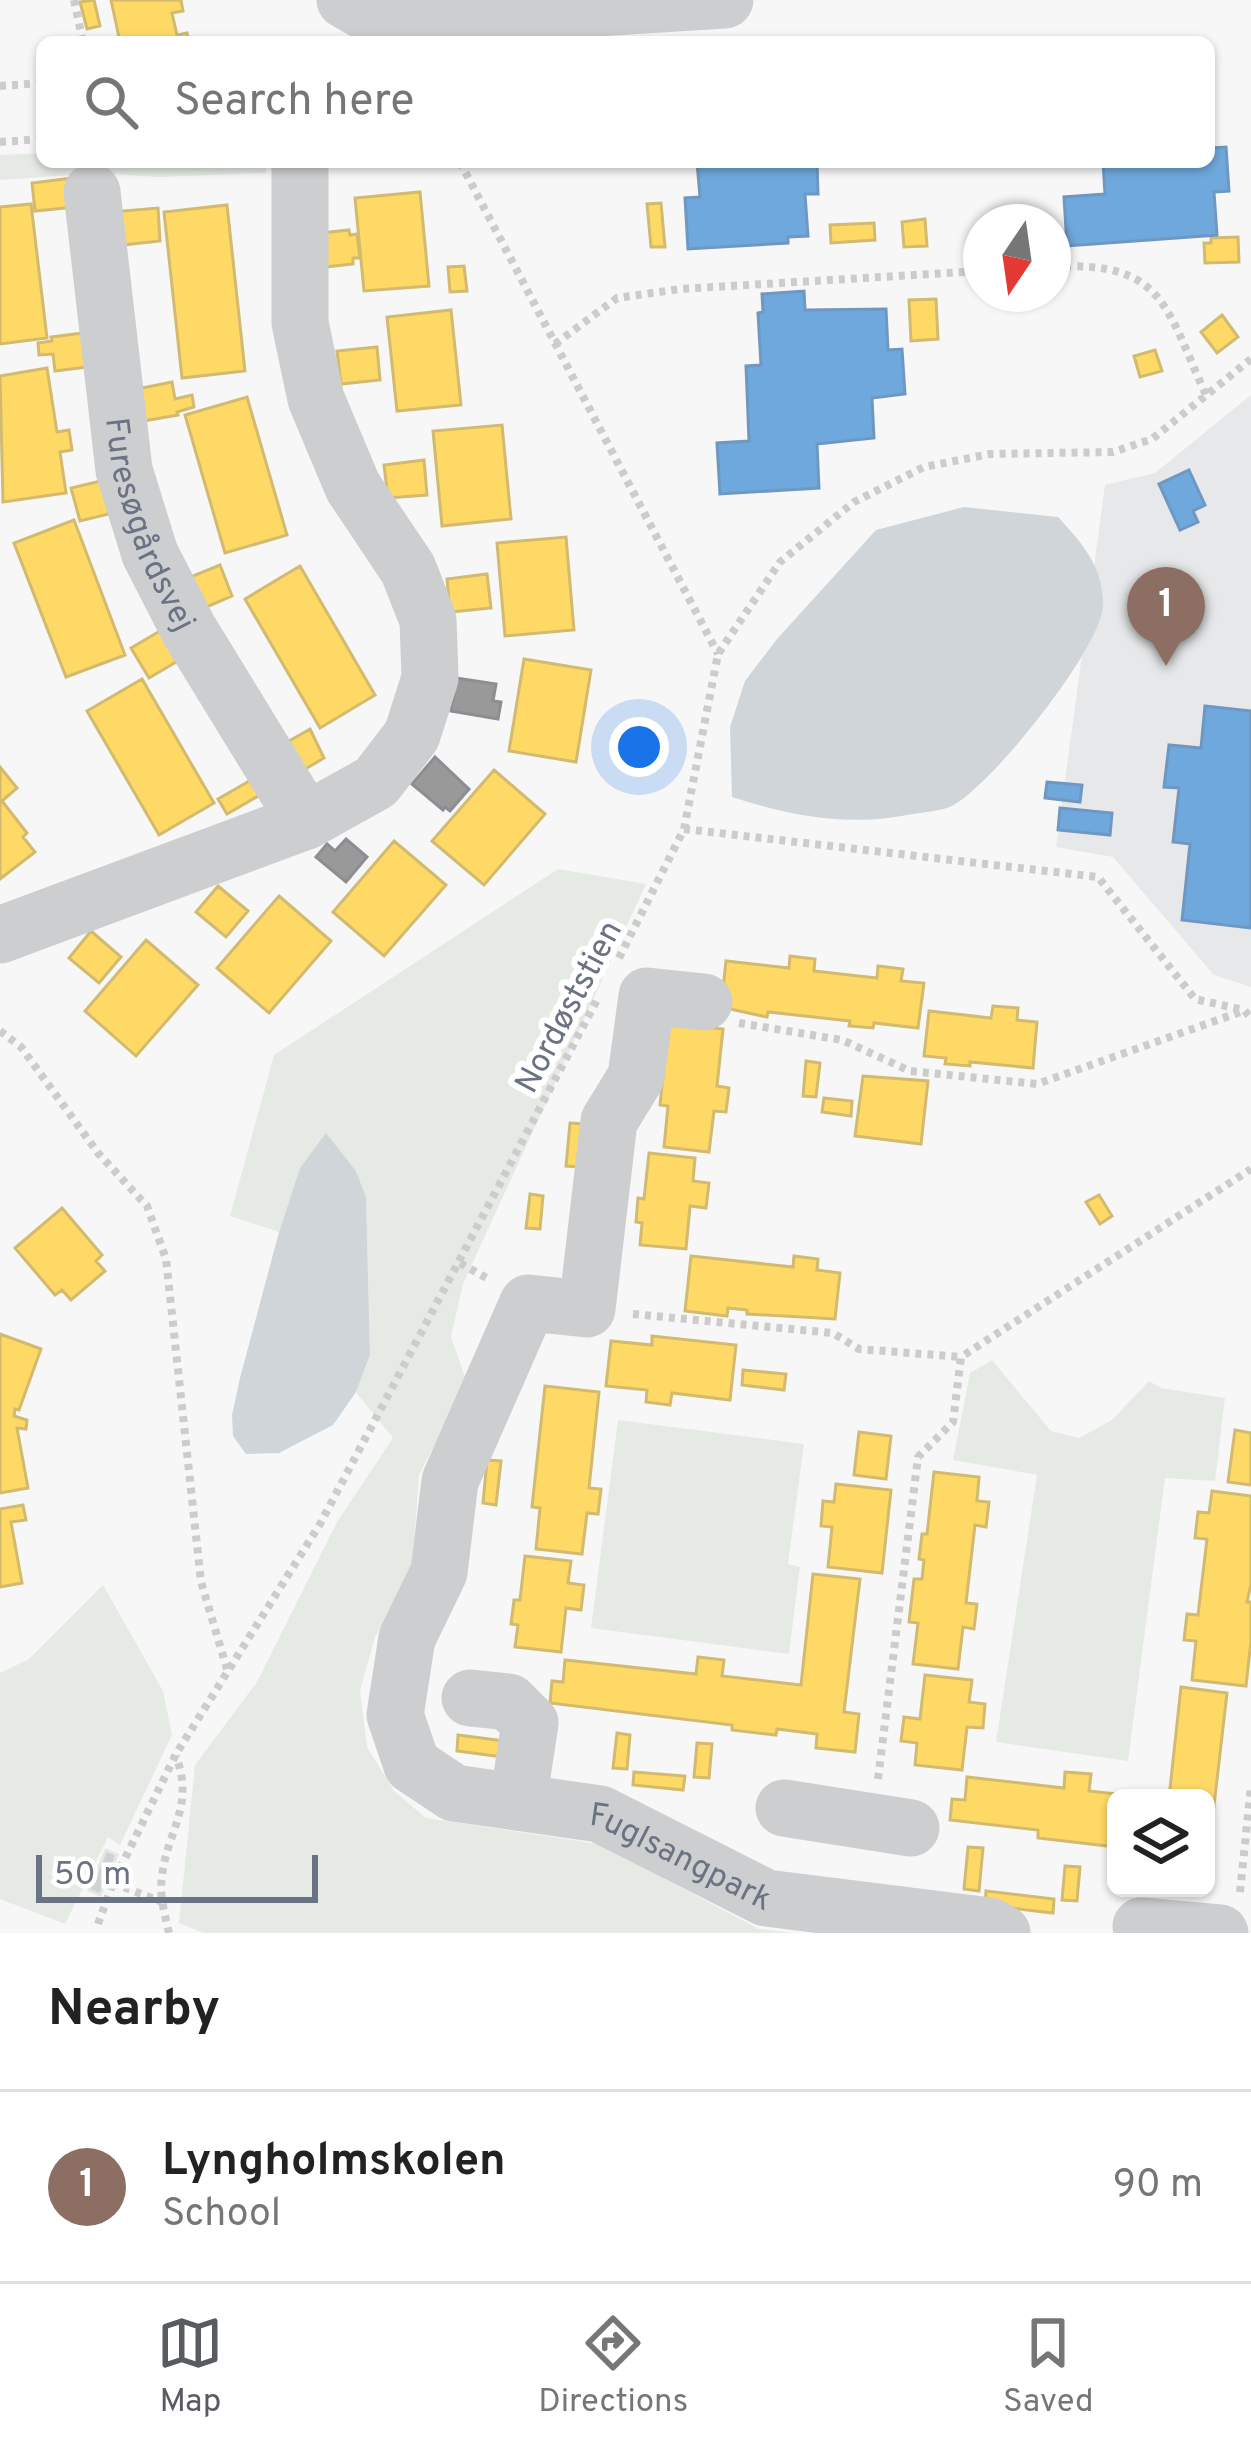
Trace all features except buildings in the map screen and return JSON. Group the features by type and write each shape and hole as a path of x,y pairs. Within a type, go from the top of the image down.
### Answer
{"street":[{"path":"343,15 404,20 725,0"},
{"path":"0,934 306,821 376,782 412,735 430,678 428,620 408,569 353,488 316,399 300,323 300,168"},
{"name":"Furesøgårdsvej","path":"92,192 124,470 150,554 189,630 306,821"},
{"path":"586,1309 609,1121 636,1077 647,996 704,1002"},
{"name":"Fuglsangpark","path":"586,1309 528,1304 450,1480 439,1572 406,1639 395,1715 412,1765 454,1793 600,1814 766,1898 990,1926 1002,1933"},
{"path":"470,1698 509,1702 530,1723 518,1802"},
{"path":"784,1808 880,1823 842,1907"},
{"path":"1141,1925 1220,1928"}],"path":[{"path":"74,0 82,36"},
{"path":"0,86 36,83"},
{"path":"0,142 36,140"},
{"path":"463,168 718,654"},
{"path":"1071,268 1117,269 1141,279 1161,298 1207,395"},
{"path":"555,344 617,298 963,272"},
{"name":"Nordøststien","path":"610,976 684,829 718,654 780,562 854,502 924,466 990,454 1113,452 1152,439 1251,358"},
{"path":"684,829 1098,877 1195,999 1248,1014"},
{"name":"Nordøststien","path":"98,1924 176,1754 320,1523 599,997"},
{"path":"704,1002 724,1020 842,1040 910,1071 1037,1084 1248,1014"},
{"path":"0,1030 20,1047 98,1153 146,1206 166,1259 202,1582 227,1670"},
{"path":"586,1309 833,1333 859,1349 962,1357 1251,1169"},
{"path":"880,1823 918,1457 952,1422 962,1357"},
{"path":"170,1933 162,1902 162,1874 183,1796 176,1754"},
{"path":"1220,1928 1251,1786"},
{"path":"113,1883 162,1902"}],"shaded area":[{"path":"36,153 36,168 266,168 266,173 158,177 99,173 0,180 0,155"},
{"path":"1251,395 1251,987 1214,975 1113,857 1056,847 1105,485 1155,473"},
{"path":"964,507 1058,517 1095,567 1103,604 1098,624 1042,714 990,774 950,807 890,818 844,820 799,815 732,797 730,727 745,681 777,639 876,530"},
{"path":"558,869 646,884 463,1284 451,1337 467,1382 419,1475 412,1572 375,1637 360,1691 367,1747 394,1791 426,1818 599,1844 759,1929 794,1933 204,1933 179,1923 195,1765 257,1682 337,1522 393,1438 356,1392 370,1355 366,1198 356,1171 326,1134 300,1168 279,1232 230,1216 274,1055"},
{"path":"326,1133 356,1171 366,1197 370,1355 356,1392 333,1425 279,1453 246,1454 233,1436 240,1378 300,1168"},
{"path":"992,1360 1051,1431 1079,1438 1112,1420 1149,1381 1161,1388 1225,1398 1215,1481 1165,1478 1128,1761 996,1742 1037,1475 953,1460 970,1373"},
{"path":"618,1420 804,1444 788,1564 800,1567 789,1654 591,1628"},
{"path":"103,1585 163,1691 172,1735 120,1845 108,1837 65,1924 0,1899 0,1673 29,1659"}],"place":[{"name":"Lyngholmskolen","path":"1166,666"}]}
